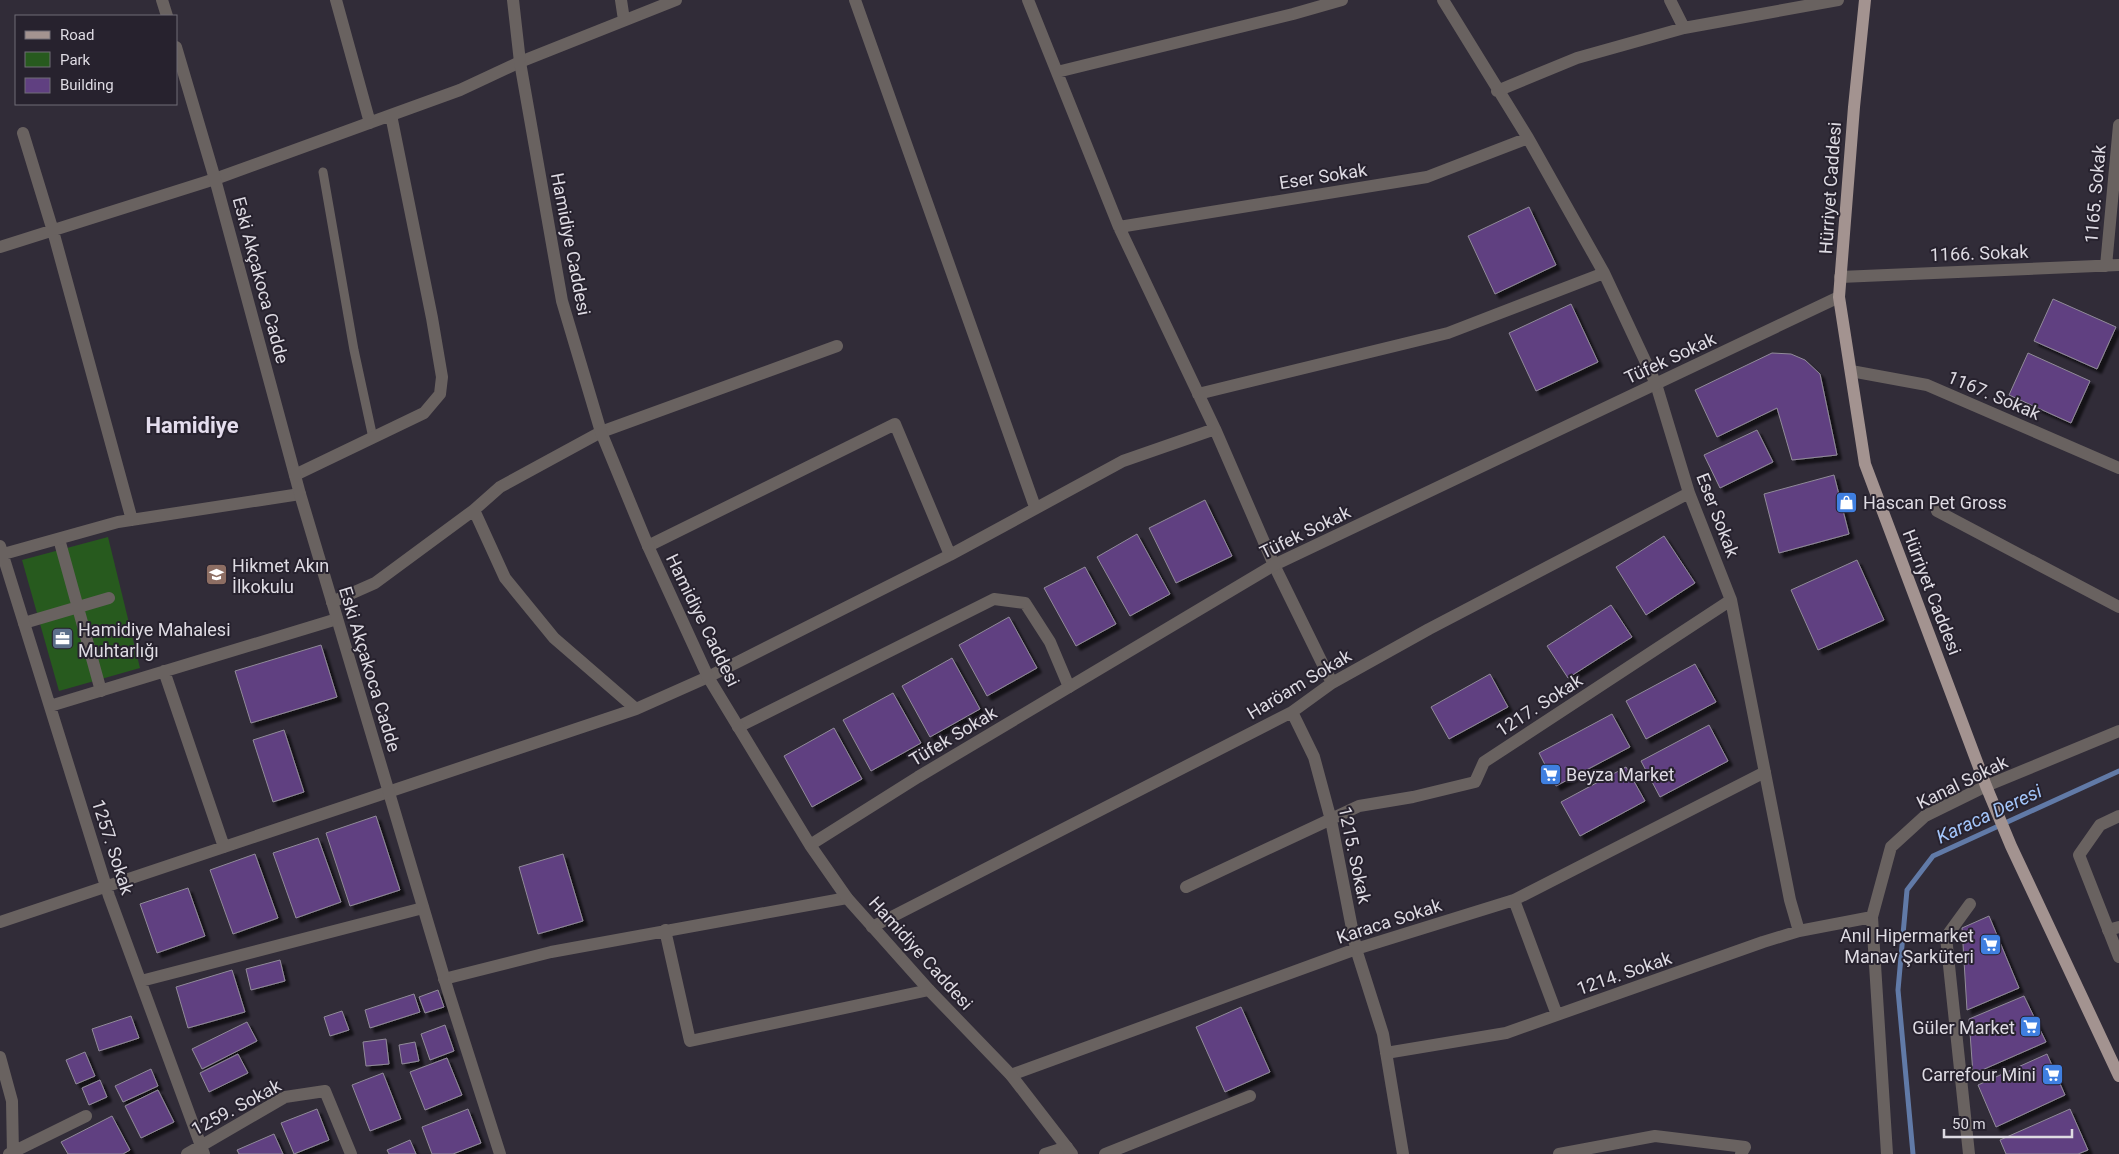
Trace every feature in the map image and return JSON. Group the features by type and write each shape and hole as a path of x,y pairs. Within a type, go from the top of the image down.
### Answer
{"main road":[{"name":"Hürriyet Caddesi","path":"1865,0 1854,107 1839,297 1865,464 1986,786 2011,846 2119,1076"}],"street":[{"path":"162,0 167,15"},
{"path":"336,0 370,123"},
{"name":"Hamidiye Caddesi","path":"513,0 520,62 562,301 600,432 648,546 708,677 810,845 847,898 929,990 1011,1075 1070,1150"},
{"path":"621,0 624,20"},
{"path":"0,247 215,179 370,123 460,90 520,62 676,0"},
{"path":"855,0 1035,507"},
{"path":"1028,0 1119,227 1215,429 1274,565 1332,683"},
{"path":"1057,72 1342,0"},
{"name":"Eser Sokak","path":"1443,0 1497,91 1528,138 1604,273 1656,384 1689,493 1731,600 1790,900 1799,931"},
{"path":"1670,0 1684,28"},
{"path":"1497,91 1577,58 1684,28 1838,0"},
{"name":"Eski Akçakoca Cadde","path":"178,54 215,179 300,494 444,979 500,1154"},
{"path":"295,475 424,413 440,394 442,377 432,318 391,115"},
{"name":"1165. Sokak","path":"2106,266 2119,125"},
{"path":"23,132 53,231 132,520"},
{"name":"Eser Sokak","path":"1119,227 1427,177 1528,138"},
{"name":"1166. Sokak","path":"1840,276 2119,266"},
{"path":"1198,394 1448,333 1604,273"},
{"name":"Tüfek Sokak","path":"810,845 918,777 1274,565 1839,297"},
{"path":"332,602 375,583 474,510 500,487 600,432 837,346"},
{"name":"1167. Sokak","path":"1850,371 1927,385 2119,468"},
{"path":"648,546 895,424 950,555"},
{"path":"0,922 636,709 708,677 950,555 1124,460 1215,429"},
{"name":"Haröam Sokak","path":"872,927 1292,712 1332,683 1428,629 1689,493"},
{"path":"1,552 132,520 300,494"},
{"path":"474,510 506,578 554,638 636,709"},
{"path":"1937,511 2119,607"},
{"path":"59,538 101,691"},
{"name":"1257. Sokak","path":"1,552 106,886 202,1150"},
{"path":"24,623 110,598"},
{"path":"738,726 994,599 1025,604 1050,642 1069,687"},
{"name":"1217. Sokak","path":"1331,820 1359,806 1413,797 1475,782 1484,762 1731,600"},
{"path":"50,706 337,619"},
{"path":"164,671 224,847"},
{"name":"1215. Sokak","path":"1292,712 1314,757 1331,820 1356,949 1382,1034 1403,1154"},
{"name":"Kanal Sokak","path":"1887,1154 1872,917 1891,847 1925,816 1986,786 2119,731"},
{"name":"Karaca Sokak","path":"1011,1075 1356,949 1514,900 1765,772"},
{"path":"2119,816 2100,826 2079,855 2114,929 2119,958"},
{"path":"1186,886 1331,820"},
{"path":"444,979 551,952 847,898"},
{"path":"1514,900 1558,1015"},
{"path":"1970,904 1946,937 1970,1154"},
{"path":"141,981 423,908"},
{"name":"1214. Sokak","path":"1386,1053 1506,1033 1763,942 1799,931 1872,917"},
{"path":"666,930 690,1041 929,990"},
{"path":"0,1057 12,1101 11,1154 86,1116"},
{"name":"1259. Sokak","path":"187,1154 202,1150 285,1097 325,1090 351,1154"},
{"path":"1105,1154 1250,1096"},
{"path":"1559,1154 1655,1136 1745,1147 1741,1154"},
{"path":"1046,1154 1070,1150"}],"lane":[{"path":"323,172 354,350 373,438"}],"green space":[{"path":"108,537 140,668 59,691 22,560"}],"building":[{"path":"1529,207 1556,265 1495,294 1468,236"},
{"path":"2053,299 2116,327 2097,369 2034,341"},
{"path":"1571,304 1598,362 1536,391 1509,333"},
{"path":"1772,353 1791,354 1805,360 1820,374 1837,455 1792,460 1777,408 1717,437 1695,390"},
{"path":"2028,353 2090,381 2071,423 2009,395"},
{"path":"1757,430 1773,462 1720,488 1704,455"},
{"path":"1834,475 1849,534 1779,553 1764,494"},
{"path":"1205,500 1232,556 1176,583 1149,528"},
{"path":"1137,534 1170,594 1130,616 1097,557"},
{"path":"1664,536 1695,583 1646,615 1616,567"},
{"path":"1857,560 1884,620 1818,650 1791,590"},
{"path":"1085,567 1116,624 1076,646 1044,588"},
{"path":"1611,605 1632,637 1568,678 1547,646"},
{"path":"1009,617 1037,668 987,696 959,645"},
{"path":"321,645 337,697 251,723 235,671"},
{"path":"952,658 980,709 930,737 902,686"},
{"path":"1695,664 1716,702 1646,739 1626,701"},
{"path":"1490,674 1508,707 1449,739 1431,707"},
{"path":"893,693 921,743 871,771 843,720"},
{"path":"1612,714 1630,747 1556,786 1539,753"},
{"path":"1709,725 1728,761 1660,797 1641,761"},
{"path":"834,728 862,779 812,807 784,756"},
{"path":"284,730 304,792 273,802 253,740"},
{"path":"1626,767 1645,801 1580,836 1561,802"},
{"path":"376,816 400,890 350,906 326,833"},
{"path":"318,838 341,902 296,918 273,853"},
{"path":"255,854 278,918 233,934 210,870"},
{"path":"563,854 583,921 538,934 519,867"},
{"path":"188,888 205,936 157,953 140,904"},
{"path":"1989,916 2019,988 1967,1010 1962,928"},
{"path":"280,960 285,981 251,990 246,969"},
{"path":"232,970 245,1012 188,1028 176,987"},
{"path":"438,990 444,1007 425,1013 419,997"},
{"path":"414,994 420,1012 370,1028 365,1010"},
{"path":"2024,996 2046,1042 1973,1074 1969,1019"},
{"path":"1241,1007 1270,1072 1225,1092 1196,1027"},
{"path":"342,1011 349,1030 330,1036 324,1017"},
{"path":"131,1016 139,1038 99,1051 92,1029"},
{"path":"247,1022 257,1041 202,1069 192,1049"},
{"path":"445,1025 454,1051 430,1060 421,1034"},
{"path":"386,1039 389,1064 366,1066 363,1042"},
{"path":"415,1042 419,1061 402,1064 399,1045"},
{"path":"85,1052 95,1076 76,1084 66,1060"},
{"path":"238,1054 248,1073 209,1092 200,1073"},
{"path":"2047,1054 2065,1095 1996,1127 1978,1085"},
{"path":"447,1058 462,1095 425,1110 410,1072"},
{"path":"151,1069 158,1086 123,1102 115,1086"},
{"path":"383,1073 401,1119 370,1131 352,1085"},
{"path":"100,1080 107,1097 89,1105 82,1088"},
{"path":"158,1090 174,1122 141,1138 125,1106"},
{"path":"317,1109 329,1140 294,1154 281,1123"},
{"path":"468,1109 481,1143 453,1154 432,1154 422,1127"},
{"path":"2070,1109 2088,1150 2078,1154 2006,1154 2000,1140"},
{"path":"112,1116 130,1150 123,1154 68,1154 61,1142"},
{"path":"274,1134 283,1154 239,1154 237,1150"},
{"path":"410,1140 416,1154 389,1154 387,1150"}],"waterway":[{"name":"Karaca Deresi","path":"1913,1154 1898,990 1907,890 1933,856 2119,771"}],"place":[{"name":"Hascan Pet Gross","path":"1847,502"},
{"name":"Hikmet Akın İlkokulu","path":"216,575"},
{"name":"Hamidiye Mahalesi Muhtarlığı","path":"62,639"},
{"name":"Beyza Market","path":"1550,774"},
{"name":"Anıl Hipermarket Manav Şarküteri","path":"1990,945"},
{"name":"Güler Market","path":"2031,1027"},
{"name":"Carrefour Mini","path":"2052,1074"}],"district":[{"name":"Hamidiye","path":"192,425"}]}
